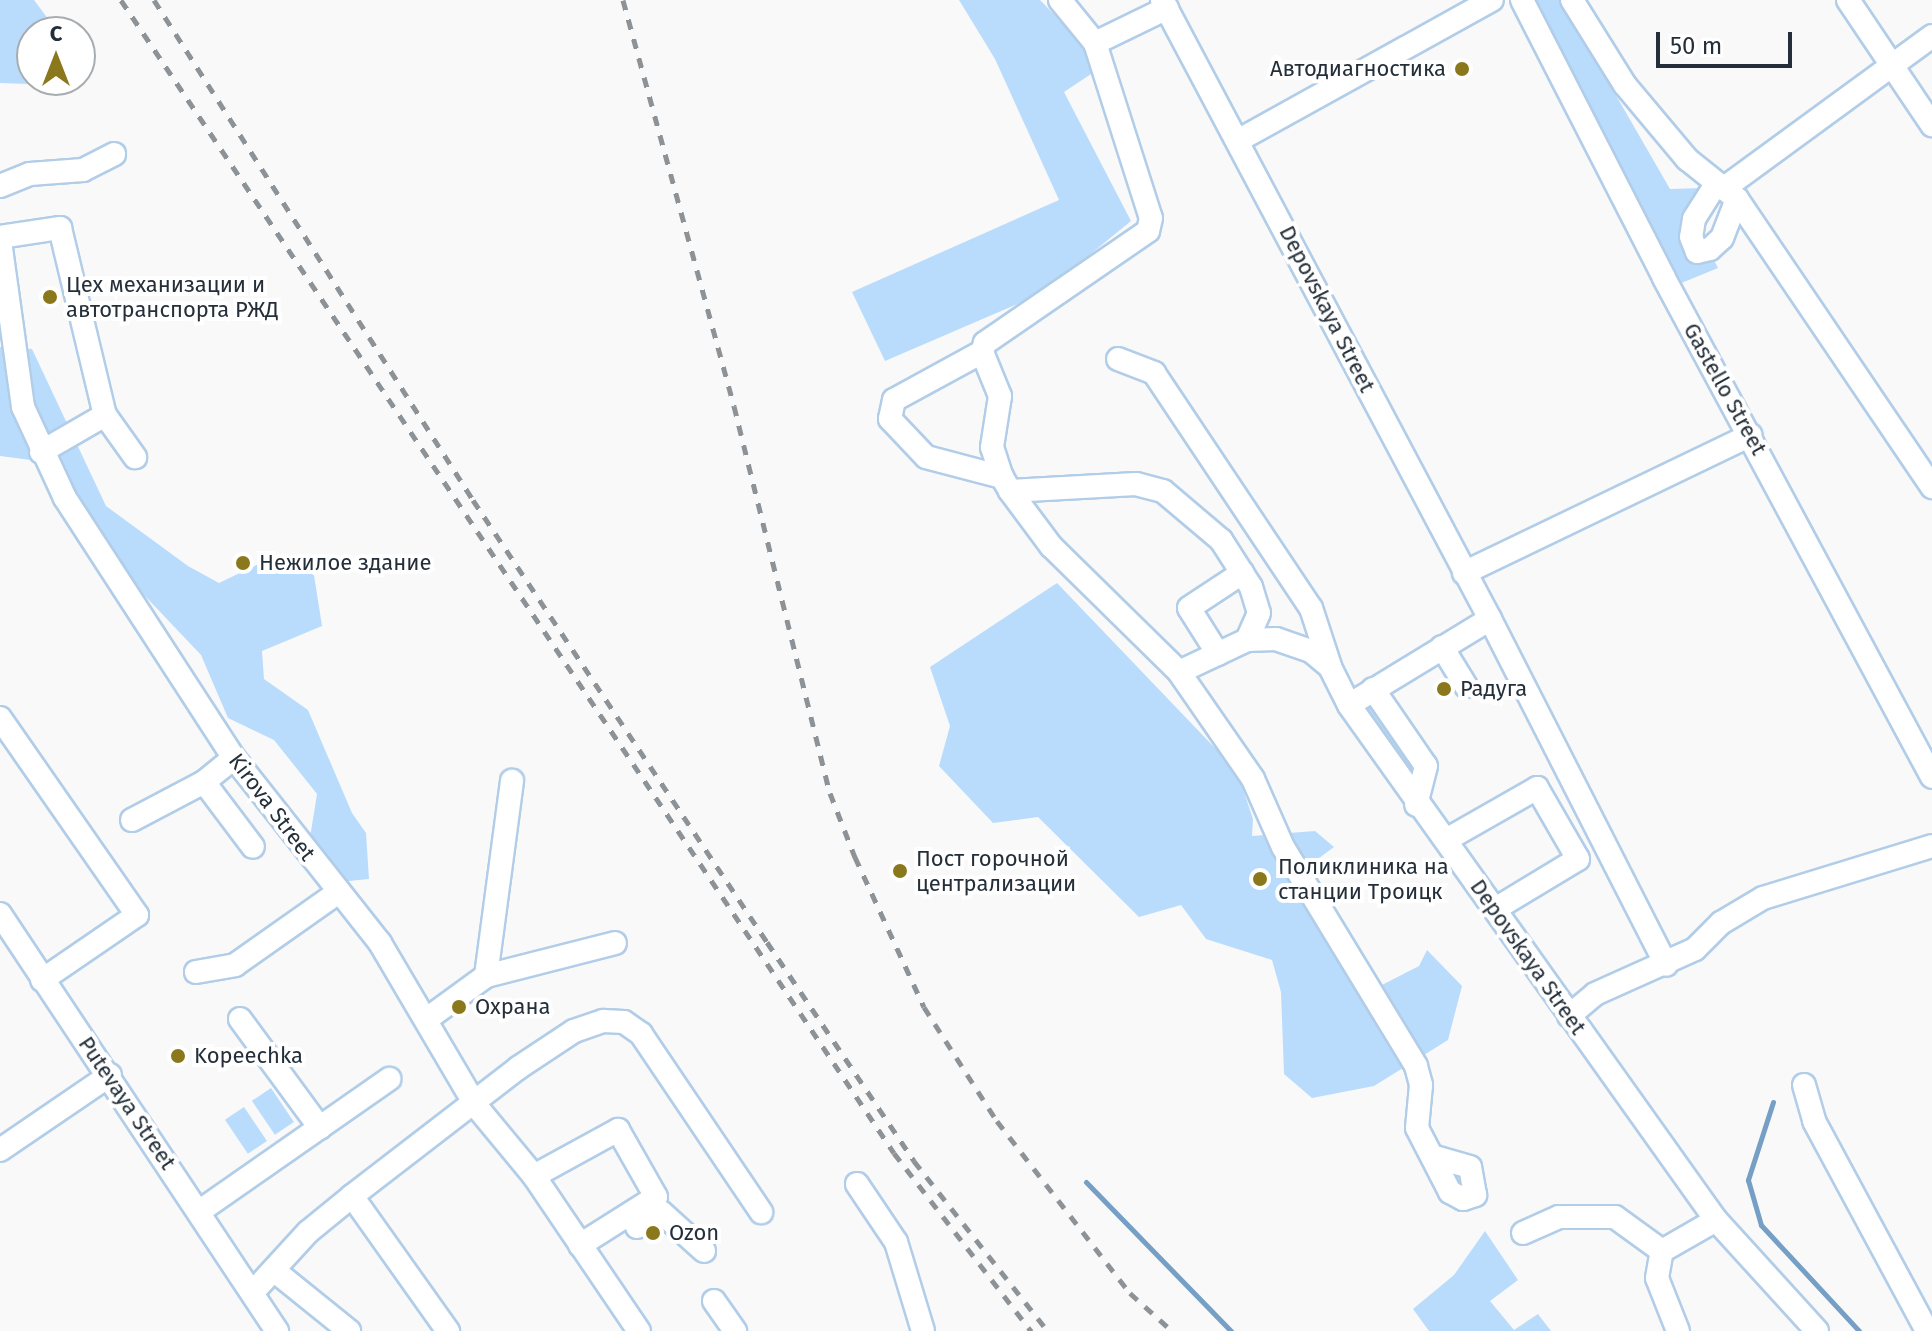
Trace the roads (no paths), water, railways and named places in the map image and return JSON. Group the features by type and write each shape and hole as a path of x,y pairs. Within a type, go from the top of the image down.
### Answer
{"street":[{"path":"1060,0 1095,43 1151,218 1148,231 985,343 982,352 1000,396 992,447 1006,484 1051,546 1179,672 1253,779 1283,847 1416,1066 1421,1085 1417,1128 1434,1157"},
{"path":"1239,140 1492,0"},
{"name":"Gastello Street","path":"1522,0 1932,777"},
{"path":"1572,0 1625,85 1687,159 1725,191 1889,431 1929,475"},
{"path":"1848,0 1932,125"},
{"path":"1095,43 1164,4"},
{"name":"Depovskaya Street","path":"1164,4 1239,140 1490,619 1666,965"},
{"path":"1725,191 1932,36"},
{"path":"0,186 30,174 83,170 114,154"},
{"path":"0,239 60,228 105,415 135,457"},
{"name":"Kirova Street","path":"0,239 23,407 41,452 87,535 234,758 337,893 380,943 476,1106 534,1176 633,1328"},
{"path":"982,352 894,400 890,419 926,457 1006,484 1136,484 1163,491 1221,540 1242,573 1259,613 1247,640"},
{"name":"Depovskaya Street","path":"1118,359 1154,373 1311,608 1330,667 1349,705 1416,805 1446,840 1716,1220 1817,1331"},
{"path":"41,452 105,415"},
{"path":"1464,573 1751,435"},
{"path":"1218,654 1189,608 1242,573"},
{"path":"1349,705 1490,619"},
{"path":"1179,672 1247,640 1276,639 1311,651 1330,667"},
{"path":"1442,647 1466,686"},
{"path":"1373,689 1426,766 1416,805"},
{"path":"4,729 137,915 42,980"},
{"path":"132,820 204,782 234,758"},
{"path":"486,976 512,781"},
{"path":"204,782 253,847"},
{"path":"1446,840 1537,788 1578,859 1495,909"},
{"path":"1569,1016 1595,994 1666,965 1763,898 1932,846"},
{"path":"196,972 235,965 337,893"},
{"name":"Putevaya Street","path":"0,914 42,980 110,1075 277,1331"},
{"path":"427,1019 486,976 615,943"},
{"path":"240,1019 320,1128"},
{"path":"253,1292 276,1272 308,1232 352,1196 574,1031 603,1021 624,1022 641,1034 761,1212"},
{"path":"0,1150 110,1075"},
{"path":"200,1211 389,1079"},
{"path":"1804,1085 1814,1121 1927,1331"},
{"path":"534,1176 618,1130 656,1197 584,1251"},
{"path":"857,1184 896,1242 923,1331"},
{"path":"352,1196 448,1331"},
{"path":"584,1251 661,1212 704,1251"},
{"path":"1523,1233 1559,1217 1615,1217 1662,1251"},
{"path":"1678,1331 1657,1278 1662,1251 1716,1220"},
{"path":"276,1272 349,1331"},
{"path":"714,1301 735,1331"}],"waterway":[{"path":"1773,1102 1748,1180 1761,1225 1859,1331"},
{"path":"1086,1182 1231,1331"}],"railway":[{"path":"121,0 894,1153 1031,1331"},
{"path":"154,0 473,500 914,1161 1048,1331"},
{"path":"623,0 734,406 830,793 855,857 924,1007 997,1121 1130,1293 1172,1331"}],"place":[{"name":"Автодиагностика","path":"1462,69"},
{"name":"Цех механизации и автотранспорта РЖД","path":"50,297"},
{"name":"Нежилое здание","path":"243,563"},
{"name":"Радуга","path":"1444,689"},
{"name":"Пост горочной централизации","path":"900,871"},
{"name":"Поликлиника на станции Троицк","path":"1260,879"},
{"name":"Охрана","path":"459,1007"},
{"name":"Kopeechka","path":"178,1056"},
{"name":"Ozon","path":"653,1233"}]}
